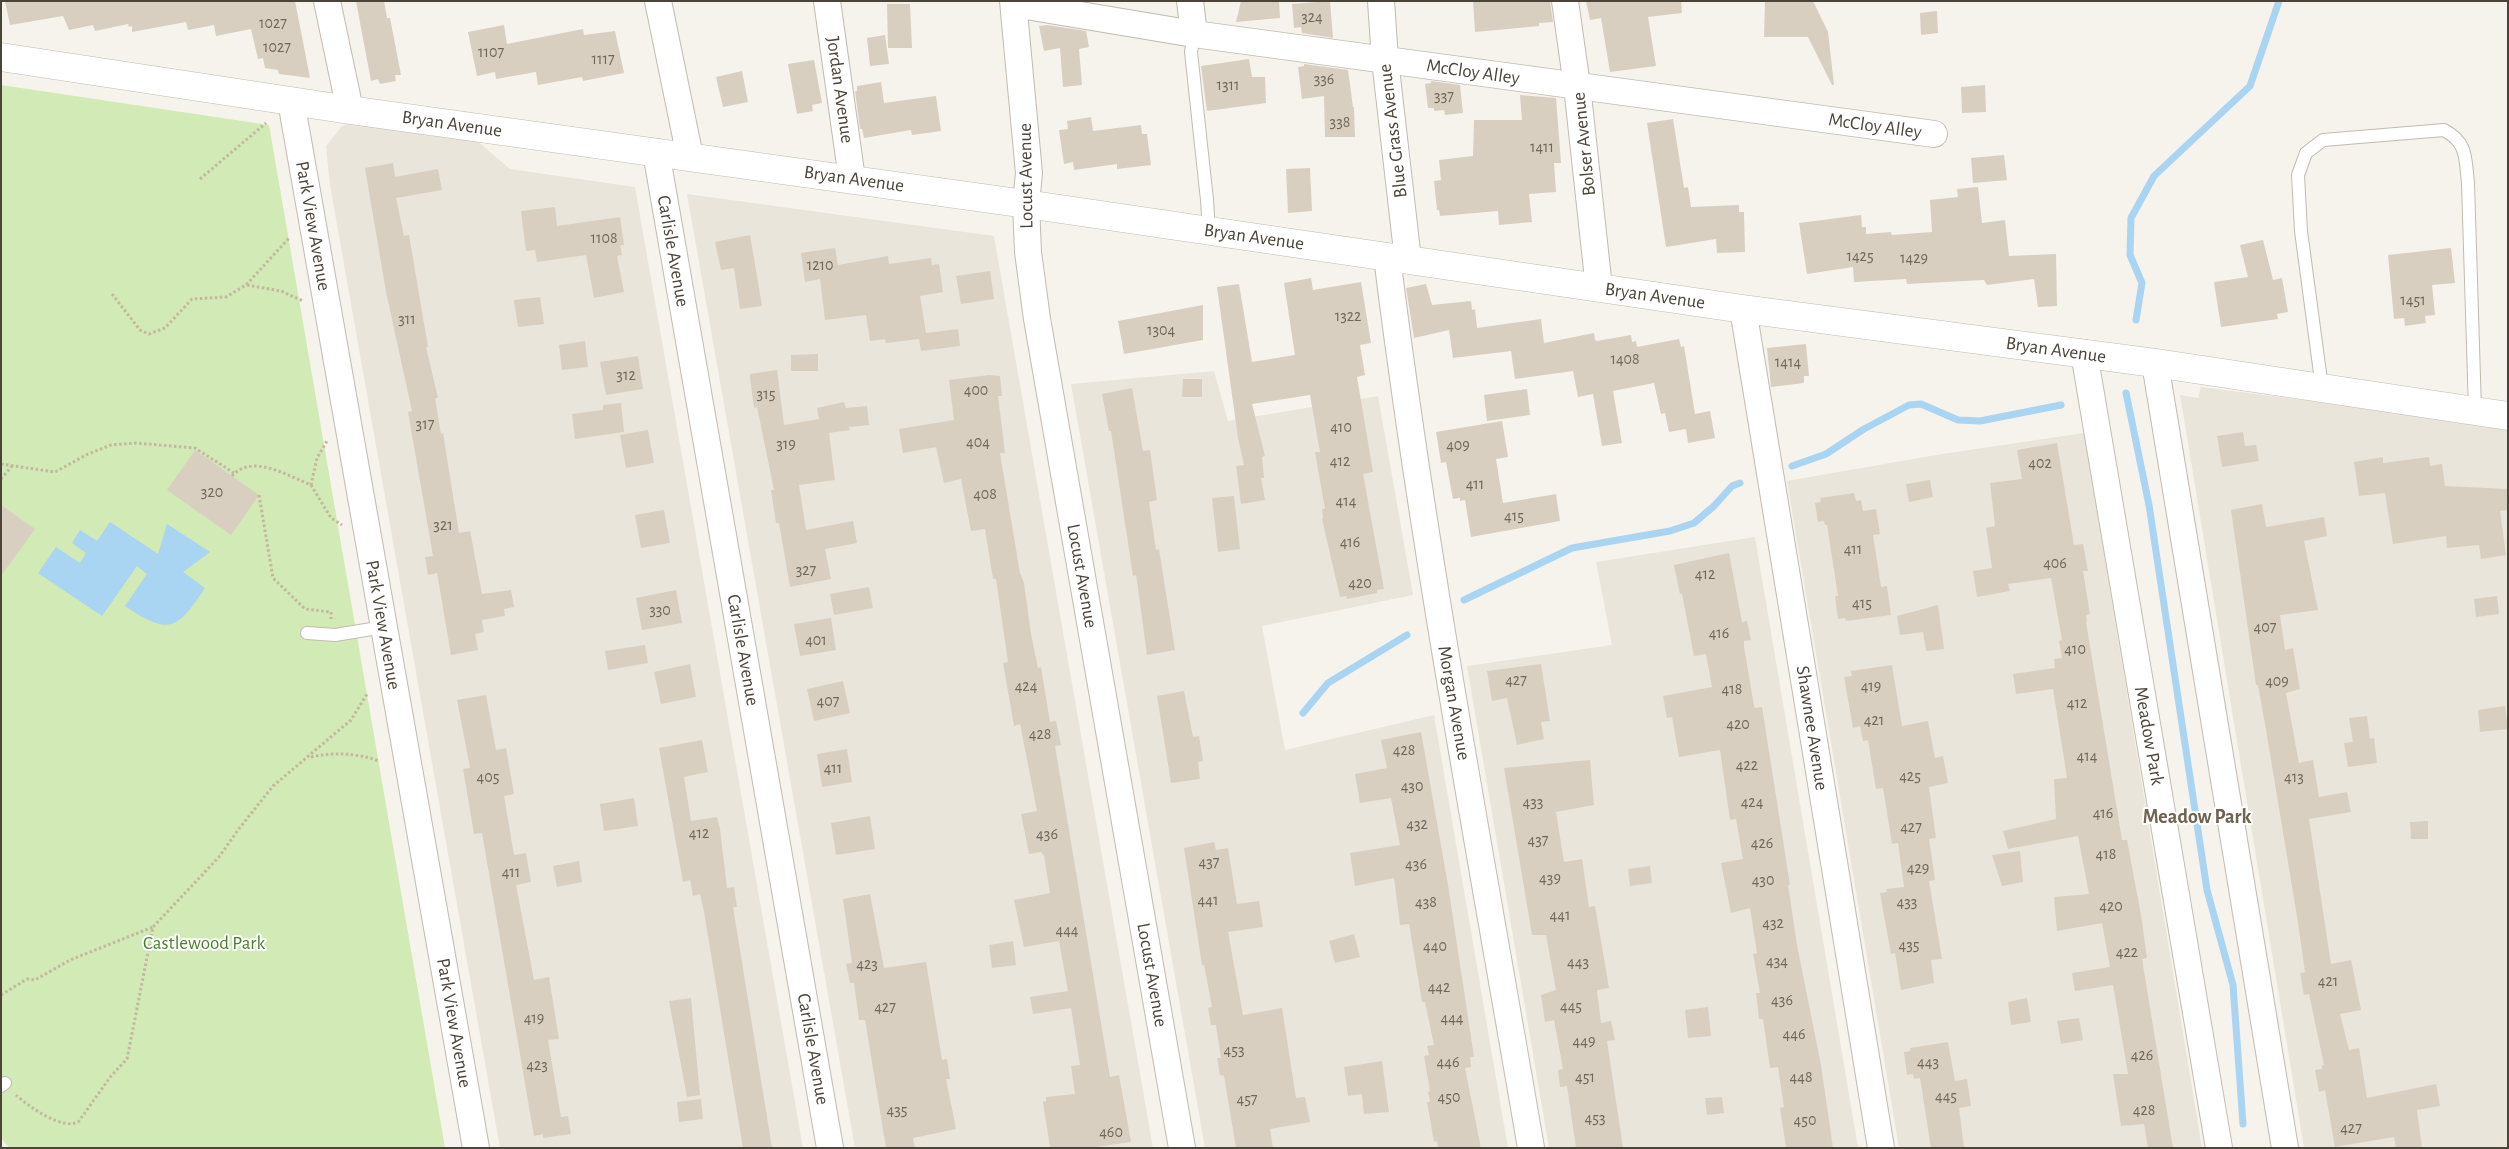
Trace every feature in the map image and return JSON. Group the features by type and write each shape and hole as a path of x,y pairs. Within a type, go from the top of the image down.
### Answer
{"street":[{"path":"327,1 350,110"},
{"path":"658,1 690,156"},
{"name":"Jordan Avenue","path":"827,1 852,179"},
{"path":"1190,1 1194,34"},
{"name":"Blue Grass Avenue","path":"1381,1 1397,258"},
{"name":"Bolser Avenue","path":"1565,1 1577,86 1599,288"},
{"name":"McCloy Alley","path":"1014,2 1194,34 1934,134"},
{"name":"Locust Avenue","path":"1014,2 1029,173 1026,204 1028,252 1037,319 1182,1148"},
{"name":"Bryan Avenue","path":"1,57 350,110 852,179 1599,288 2156,363 2508,416"},
{"name":"Park View Avenue","path":"291,101 476,1148"},
{"name":"Carlisle Avenue","path":"656,152 830,1148"},
{"name":"Morgan Avenue","path":"1397,258 1402,380 1429,560 1531,1148"},
{"name":"Shawnee Avenue","path":"1743,308 1881,1148"},
{"name":"Meadow Park","path":"2084,354 2219,1148"},
{"path":"2156,363 2285,1148"}],"lane":[{"path":"1194,34 1191,52 1209,230"},
{"path":"2322,388 2301,231 2298,175 2306,153 2322,140 2444,130 2457,137 2464,150 2468,183 2475,411"},
{"path":"307,633 330,635 384,627"}],"path":[{"path":"200,179 291,101"},
{"path":"112,294 140,330 149,334 164,328 192,300 226,296 246,285 310,214"},
{"path":"246,285 281,291 327,308"},
{"path":"311,485 317,458 326,441 350,436"},
{"path":"1,464 55,472 88,454 111,445 136,443 195,448 233,474 254,465 311,485 331,518 342,525 366,527"},
{"path":"1,479 13,465"},
{"path":"259,495 273,578 305,609 331,612 330,635"},
{"path":"1,995 27,979 35,980 70,960 153,927 219,857 273,786 351,720 367,694"},
{"path":"308,758 328,753 364,756 379,761"},
{"path":"3,1085 17,1097 52,1118 66,1124 74,1124 80,1121 111,1076 127,1059 153,927"}],"shaded area":[{"path":"352,123 476,140 510,169 635,187 803,1148 500,1148 330,185 326,146 342,126"},
{"path":"687,194 994,236 1153,1148 855,1148"},
{"path":"1214,371 1228,421 1378,396 1413,595 1262,626 1285,750 1434,715 1508,1148 1205,1148 1071,384"},
{"path":"2201,387 2508,426 2508,1148 2304,1148 2180,395 2198,398"},
{"path":"2084,433 2202,1148 1899,1148 1787,481 1942,454"},
{"path":"1755,537 1858,1148 1549,1148 1467,666 1612,645 1596,562"}],"green space":[{"name":"Castlewood Park","path":"1,85 269,125 445,1148 9,1148 1,1138"}],"water":[{"path":"110,522 158,554 167,524 210,552 183,572 205,588 187,613 179,620 171,624 162,625 140,616 125,606 147,574 137,566 102,616 38,573 56,547 80,563 86,553 72,543 80,530 97,541"}],"building":[{"path":"5,1 295,1 310,78 279,74 278,70 265,68 263,58 258,59 251,29 216,36 214,25 188,30 186,22 132,32 132,26 129,27 128,24 95,31 93,25 69,30 63,16 10,25"},
{"path":"356,1 384,1 387,18 390,18 401,75 395,75 396,81 380,84 378,79 371,81"},
{"path":"1241,1 1279,1 1280,18 1236,22"},
{"path":"1330,1 1333,38 1302,33 1301,27 1294,28 1292,4"},
{"path":"1473,1 1550,1 1553,22 1539,23 1539,26 1475,32"},
{"path":"1586,1 1681,1 1682,13 1648,17 1656,66 1610,72 1601,18 1590,20"},
{"path":"1765,1 1813,1 1828,32 1834,85 1832,85 1808,37 1764,37"},
{"path":"887,4 910,4 912,48 888,48"},
{"path":"1937,11 1938,33 1921,35 1920,13"},
{"path":"504,25 507,44 583,29 584,35 615,31 624,73 583,81 582,77 538,85 536,72 496,79 495,72 477,76 468,32"},
{"path":"1047,25 1086,31 1089,47 1079,49 1082,85 1063,87 1060,48 1044,51 1039,26"},
{"path":"885,35 889,64 870,66 867,38"},
{"path":"1249,59 1252,77 1265,77 1266,103 1207,111 1201,66"},
{"path":"814,60 822,103 812,105 813,111 797,114 788,64"},
{"path":"1304,64 1348,70 1354,107 1355,137 1325,137 1324,96 1302,99 1298,67 1304,66"},
{"path":"742,71 748,102 723,107 716,77"},
{"path":"1431,81 1460,85 1463,113 1445,115 1444,110 1434,111 1434,108 1428,108 1425,84 1431,83"},
{"path":"881,82 884,103 936,96 941,131 912,135 911,130 864,138 862,129 860,129 855,91 857,91 857,86"},
{"path":"1985,85 1986,112 1962,113 1961,87"},
{"path":"1520,95 1556,98 1561,163 1554,163 1556,192 1529,194 1532,222 1499,225 1498,211 1440,216 1439,210 1437,210 1434,181 1441,180 1439,160 1473,156 1474,120 1522,120"},
{"path":"1091,117 1093,131 1141,125 1142,134 1147,134 1151,165 1117,169 1117,164 1074,170 1073,162 1064,164 1059,130 1068,129 1067,121"},
{"path":"1673,119 1684,188 1688,187 1691,207 1739,205 1739,212 1744,212 1745,252 1717,253 1716,239 1666,247 1647,123"},
{"path":"2004,155 2007,180 1973,183 1971,158"},
{"path":"393,163 395,177 438,169 442,190 396,198 404,236 409,235 428,347 426,347 438,398 435,398 441,434 443,433 459,533 470,531 482,594 511,590 514,607 504,609 505,616 482,620 484,632 475,634 478,650 451,655 437,573 428,575 425,557 433,556 408,412 412,411 386,292 365,168"},
{"path":"1310,168 1312,211 1288,213 1286,169"},
{"path":"1978,187 1982,223 2005,220 2009,256 2056,254 2057,306 2038,307 2034,279 1987,285 1984,280 1907,284 1906,279 1854,282 1853,267 1807,274 1799,223 1861,215 1862,227 1866,227 1866,234 1891,232 1892,235 1932,232 1930,200 1958,197 1957,189"},
{"path":"555,207 557,226 620,217 624,245 620,245 622,255 617,256 624,292 594,298 586,255 537,262 535,250 526,251 521,211"},
{"path":"750,235 762,306 740,309 734,268 721,270 715,242"},
{"path":"2263,240 2273,280 2282,278 2288,312 2277,314 2278,319 2221,327 2214,282 2248,277 2240,245"},
{"path":"835,248 838,265 888,256 889,264 931,258 932,265 939,264 943,292 920,296 926,333 958,329 960,346 921,351 919,339 886,343 885,339 870,341 866,315 825,320 820,279 805,282 801,253"},
{"path":"2451,248 2455,283 2432,285 2435,315 2425,316 2426,323 2405,326 2404,318 2394,319 2388,255"},
{"path":"990,271 994,299 961,304 956,276"},
{"path":"1311,278 1313,290 1361,282 1371,343 1360,345 1365,375 1357,377 1373,472 1363,474 1384,589 1377,590 1377,593 1347,599 1346,596 1340,597 1322,519 1322,509 1325,509 1315,452 1320,452 1310,395 1252,404 1265,456 1262,457 1264,478 1261,478 1265,500 1241,504 1236,466 1244,465 1238,438 1217,287 1239,284 1252,362 1295,355 1284,283"},
{"path":"1426,284 1432,305 1471,301 1472,310 1475,309 1477,328 1541,319 1544,343 1594,333 1595,340 1597,341 1631,335 1632,342 1636,341 1637,347 1679,339 1681,347 1684,346 1695,414 1710,411 1715,438 1688,443 1686,429 1669,432 1665,413 1661,414 1654,383 1613,391 1622,443 1602,446 1593,394 1578,397 1573,371 1515,379 1511,351 1453,358 1449,330 1414,338 1406,288"},
{"path":"540,297 544,324 518,327 514,300"},
{"path":"1203,305 1203,340 1124,354 1118,321"},
{"path":"585,341 588,367 562,370 559,345"},
{"path":"1806,344 1809,376 1804,376 1804,383 1771,387 1767,348"},
{"path":"818,354 818,371 791,371 791,355"},
{"path":"638,356 643,389 606,395 600,362"},
{"path":"777,370 784,425 819,419 817,408 844,402 846,408 867,406 869,425 849,427 850,430 829,433 835,480 799,485 806,530 853,521 857,543 825,549 831,579 790,587 779,523 776,523 771,490 774,490 757,407 754,408 750,378 750,374"},
{"path":"989,375 1000,376 1002,396 998,396 1005,453 1000,453 1020,573 1024,583 1038,668 1041,667 1050,722 1056,721 1061,745 1055,746 1110,1077 1119,1075 1131,1142 1090,1148 1050,1148 1043,1102 1046,1101 1046,1097 1075,1094 1071,1066 1080,1065 1071,1008 1033,1014 1030,997 1068,991 1059,941 1024,947 1014,900 1050,893 1044,856 1041,852 1029,854 1021,814 1037,811 1020,724 1014,726 1003,663 1008,662 996,579 993,579 985,529 971,531 961,479 944,483 936,447 903,453 899,429 954,420 949,380"},
{"path":"1183,379 1202,379 1202,397 1182,397"},
{"path":"1132,388 1143,451 1150,450 1157,500 1149,502 1156,550 1159,549 1175,650 1147,655 1136,575 1133,576 1111,431 1109,431 1102,394"},
{"path":"1527,389 1530,415 1487,421 1484,395"},
{"path":"621,403 624,432 575,439 572,414 603,410 603,405"},
{"path":"1502,421 1508,457 1496,459 1503,503 1556,494 1560,521 1471,537 1465,500 1460,501 1460,498 1453,499 1446,462 1441,463 1436,432"},
{"path":"648,430 654,463 626,468 620,435"},
{"path":"2243,432 2245,446 2256,445 2259,461 2222,467 2217,436"},
{"path":"2057,443 2074,545 2083,544 2088,571 2083,571 2090,614 2086,615 2086,622 2122,840 2127,840 2141,915 2147,958 2142,959 2173,1148 2148,1148 2144,1124 2121,1126 2113,1074 2128,1074 2113,985 2075,991 2072,973 2110,967 2102,923 2057,931 2054,897 2089,894 2078,836 2008,849 2003,831 2056,819 2054,779 2067,778 2053,689 2016,694 2013,674 2055,668 2054,659 2062,658 2059,641 2062,640 2051,578 2008,584 2010,591 1977,597 1973,571 1992,568 1986,528 1995,526 1990,483 2022,479 2017,450"},
{"path":"195,450 259,495 231,535 167,490"},
{"path":"2383,457 2383,463 2429,457 2430,466 2442,464 2445,486 2508,489 2508,510 2500,511 2506,555 2481,559 2479,545 2447,548 2446,536 2393,544 2385,493 2359,496 2354,462"},
{"path":"1930,480 1933,497 1909,502 1906,484"},
{"path":"1854,493 1856,501 1861,500 1863,511 1876,509 1880,534 1873,535 1881,587 1887,586 1891,615 1846,621 1845,618 1838,619 1835,596 1838,596 1827,525 1825,525 1824,521 1818,522 1815,503 1821,502 1820,498"},
{"path":"1234,496 1240,549 1218,552 1212,498"},
{"path":"2262,504 2266,527 2324,517 2327,536 2304,541 2318,610 2280,615 2285,650 2293,648 2300,689 2286,693 2299,763 2313,760 2319,797 2347,792 2351,812 2309,819 2331,964 2351,960 2361,1010 2340,1014 2349,1050 2359,1048 2367,1098 2436,1084 2440,1106 2417,1110 2422,1148 2396,1148 2394,1137 2335,1147 2325,1090 2319,1092 2315,1070 2322,1069 2322,1065 2324,1065 2309,994 2304,995 2300,973 2305,972 2298,923 2266,730 2258,685 2256,685 2231,510"},
{"path":"1,505 35,529 1,576"},
{"path":"664,510 670,543 641,548 635,515"},
{"path":"1729,553 1742,622 1747,621 1751,640 1744,641 1744,647 1754,706 1755,708 1762,707 1790,885 1788,885 1797,945 1821,1065 1833,1148 1786,1148 1780,1108 1784,1107 1778,1067 1770,1068 1763,1019 1759,1019 1756,993 1760,993 1753,954 1757,953 1750,908 1731,913 1721,863 1743,859 1736,819 1730,820 1720,750 1679,757 1672,717 1667,718 1663,696 1712,687 1706,654 1694,656 1682,594 1680,594 1674,565"},
{"path":"869,587 873,608 834,615 830,594"},
{"path":"676,590 682,623 642,630 636,598"},
{"path":"2497,596 2499,614 2476,617 2474,599"},
{"path":"1938,605 1944,649 1926,651 1923,632 1900,635 1897,616"},
{"path":"831,618 836,650 800,656 794,624"},
{"path":"645,645 648,663 608,670 605,651"},
{"path":"690,664 696,697 661,704 654,672"},
{"path":"1541,664 1550,721 1541,722 1544,739 1517,745 1507,698 1492,701 1487,671"},
{"path":"1892,665 1902,726 1928,721 1935,758 1943,756 1948,783 1929,787 1936,838 1929,839 1935,880 1929,881 1942,959 1931,960 1934,983 1901,990 1895,953 1891,954 1880,893 1887,892 1886,889 1904,887 1898,843 1892,844 1883,788 1876,789 1868,740 1863,741 1860,726 1853,728 1844,677 1852,676 1851,671"},
{"path":"843,681 850,713 814,721 807,689"},
{"path":"1184,691 1193,737 1199,736 1203,761 1198,762 1200,779 1171,783 1157,696"},
{"path":"486,695 496,750 506,748 514,794 504,796 514,855 526,853 531,882 516,885 534,980 549,977 559,1039 548,1040 561,1117 568,1116 571,1134 543,1138 543,1134 534,1136 482,833 474,834 463,769 470,768 457,700"},
{"path":"2505,706 2508,729 2480,732 2478,710"},
{"path":"2367,716 2370,739 2374,738 2377,763 2348,767 2344,743 2353,742 2349,718"},
{"path":"1421,732 1448,885 1474,1057 1470,1057 1471,1067 1465,1068 1481,1148 1438,1148 1437,1141 1434,1142 1427,1102 1430,1102 1428,1092 1430,1091 1424,1056 1429,1055 1427,1046 1434,1045 1425,1002 1422,1002 1409,924 1400,925 1394,878 1355,886 1350,853 1400,845 1391,798 1360,803 1355,774 1387,768 1381,740"},
{"path":"702,740 708,772 684,777 691,821 717,817 720,829 727,888 734,887 737,907 733,907 772,1148 743,1148 704,912 700,894 693,896 690,880 683,882 659,748"},
{"path":"847,749 852,782 822,787 817,754"},
{"path":"1590,760 1594,805 1556,812 1564,862 1582,859 1589,907 1595,906 1609,988 1597,990 1601,1023 1611,1021 1615,1040 1607,1041 1623,1148 1576,1148 1567,1086 1560,1087 1558,1070 1563,1069 1554,1020 1545,1022 1541,995 1556,990 1546,935 1532,935 1504,768"},
{"path":"634,798 638,826 604,831 600,804"},
{"path":"870,816 875,849 836,855 831,823"},
{"path":"2428,821 2428,839 2411,839 2410,822"},
{"path":"1214,842 1216,850 1228,848 1237,904 1259,901 1263,927 1228,932 1243,1015 1282,1008 1296,1098 1305,1097 1310,1122 1270,1129 1273,1148 1236,1148 1224,1076 1220,1075 1217,1058 1221,1058 1216,1025 1211,1025 1208,1008 1212,1007 1204,965 1202,965 1184,848"},
{"path":"2020,851 2023,882 2002,886 1992,855"},
{"path":"579,861 582,882 557,887 553,866"},
{"path":"1650,866 1652,883 1630,886 1628,869"},
{"path":"870,894 884,968 926,962 942,1060 947,1059 950,1079 946,1079 956,1129 913,1138 915,1148 886,1148 865,1020 859,1020 854,983 850,983 846,964 852,963 843,899"},
{"path":"1354,934 1360,957 1335,963 1329,941"},
{"path":"1013,941 1016,965 992,968 989,945"},
{"path":"691,998 700,1095 687,1097 669,1001"},
{"path":"2027,998 2031,1022 2011,1025 2008,1002"},
{"path":"1708,1007 1711,1036 1688,1038 1685,1010"},
{"path":"2079,1018 2083,1040 2061,1044 2057,1021"},
{"path":"1948,1042 1955,1081 1967,1079 1971,1106 1959,1108 1964,1148 1931,1148 1920,1078 1914,1079 1913,1074 1907,1075 1904,1052 1910,1051 1910,1048"},
{"path":"1382,1061 1389,1112 1364,1114 1362,1094 1348,1096 1344,1067"},
{"path":"1722,1097 1724,1113 1707,1115 1705,1098"},
{"path":"701,1099 703,1119 679,1122 677,1102"}],"waterway":[{"path":"2136,320 2142,283 2130,255 2131,218 2154,176 2250,86 2279,1"},
{"path":"2126,393 2149,505 2207,890 2233,985 2243,1124"},
{"path":"1792,466 1826,454 1864,429 1909,405 1921,404 1958,420 1980,421 2061,405"},
{"path":"1464,600 1572,548 1670,531 1694,523 1714,506 1732,486 1740,483"},
{"path":"1303,713 1328,683 1407,635"}],"district":[{"name":"Meadow Park","path":"2197,817"}]}
